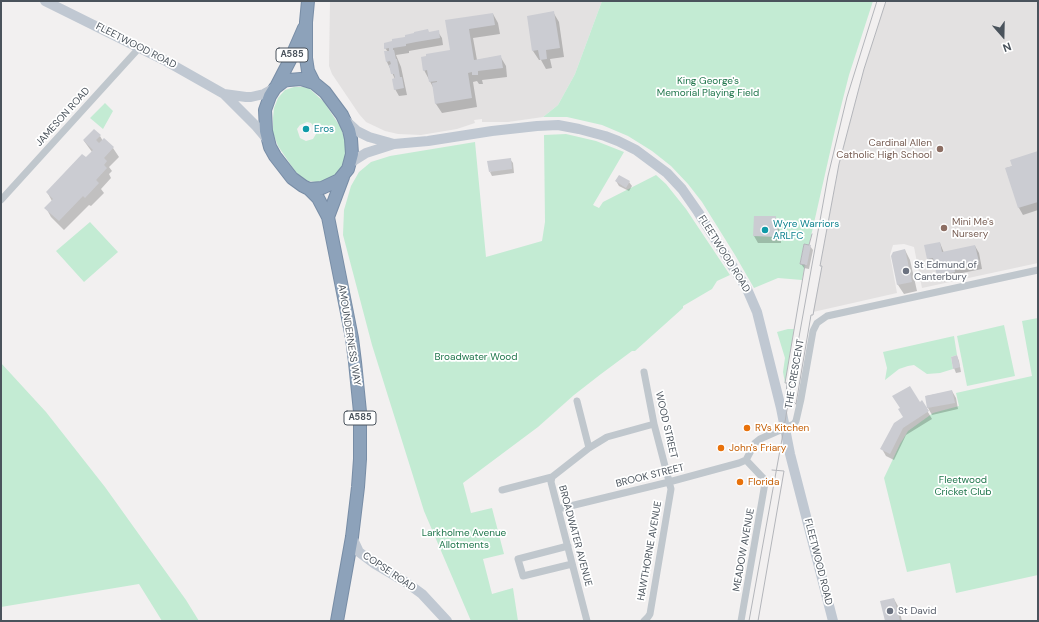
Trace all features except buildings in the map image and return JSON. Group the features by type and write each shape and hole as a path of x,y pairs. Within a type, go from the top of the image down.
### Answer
{"highway":[{"name":"A585","path":"308,1 306,22 307,64 310,75 314,83 325,92 338,107 346,121 352,139 352,154 350,163 328,216"},
{"name":"A585","path":"306,22 293,54 270,96 265,110 267,139 275,156 287,173 296,182 309,188 322,188 334,183 344,175"},
{"path":"276,87 289,80 301,79 314,83"},
{"name":"AMOUNDERNESS WAY","path":"309,188 318,198 328,216 352,338 360,412 360,459 358,487 352,537 337,621"}],"street":[{"name":"FLEETWOOD ROAD","path":"45,1 140,47 224,94 267,139"},
{"name":"JAMESON ROAD","path":"1,200 140,47"},
{"name":"FLEETWOOD ROAD","path":"224,94 252,97 264,94 276,87"},
{"name":"FLEETWOOD ROAD","path":"346,121 357,131 369,137 394,144"},
{"name":"FLEETWOOD ROAD","path":"350,163 366,153 394,144 422,142 499,130 537,126 558,126 579,129 605,136 636,150 667,172 682,189 698,212 747,289 755,305 763,330 784,428 833,621"},
{"name":"THE CRESCENT","path":"784,428 794,424 796,420 813,331 817,323 822,319 833,314 1038,270"},
{"name":"WOOD STREET","path":"644,372 654,424 669,482"},
{"path":"577,401 589,448"},
{"name":"BROADWATER AVENUE","path":"587,621 551,482 552,477 589,448 607,437 654,424"},
{"path":"746,460 755,443 760,439 784,428"},
{"name":"BROOK STREET","path":"558,509 669,482 746,460"},
{"name":"MEADOW AVENUE","path":"741,621 765,483 764,479 746,460"},
{"path":"502,490 552,477"},
{"name":"HAWTHORNE AVENUE","path":"644,621 650,614 670,492 669,482"},
{"name":"COPSE ROAD","path":"352,537 359,552 374,564 407,583 422,594 448,621"},
{"path":"568,546 518,559 523,576 572,564"}],"shaded area":[{"path":"330,1 602,1 575,74 558,105 543,117 508,122 482,122 482,119 474,120 475,123 457,129 421,135 398,134 385,131 366,122 359,114 332,74 329,66"},
{"name":"Cardinal Allen Catholic High School","path":"886,1 1038,1 1038,263 922,288 914,247 904,244 893,245 890,255 897,293 813,312 839,164 864,69"}],"green space":[{"name":"King George's Memorial Playing Field","path":"602,1 873,1 849,75 809,245 804,244 800,264 805,265 802,280 778,278 754,288 702,202 671,166 652,151 628,136 602,125 567,117 543,117 558,105 575,74"},
{"path":"294,87 309,88 324,102 341,128 345,140 345,159 342,168 331,179 317,182 308,181 295,171 278,146 273,133 274,108 278,98 285,90","holes":["307,122 311,123 315,128 316,134 313,139 306,141 300,138 297,129 300,125"]},
{"path":"105,103 113,111 103,129 90,118"},
{"name":"Broadwater Wood","path":"566,134 596,141 624,152 593,205 599,208 603,202 656,175 666,184 686,209 730,275 717,281 712,289 683,306 683,308 635,351 632,351 601,374 574,395 538,427 463,483 471,513 492,508 504,554 483,559 492,594 513,588 518,621 471,621 424,511 372,345 343,235 344,210 351,186 359,172 371,162 390,156 475,142 486,257 542,241 545,222 544,135"},
{"path":"90,222 118,252 84,282 56,251"},
{"name":"Fleetwood Cricket Club","path":"1038,318 1038,575 956,593 950,563 907,572 884,478 900,444 908,431 933,413 959,406 956,393 1032,376 1022,321"},
{"path":"1004,325 1015,376 967,386 957,336"},
{"path":"794,329 785,383 783,372 785,358 777,332"},
{"path":"954,336 957,355 951,357 953,369 940,373 927,374 914,365 899,369 885,380 887,368 883,352"},
{"path":"1,363 46,412 105,487 186,600 199,621 162,621 139,584 1,607"}],"tram line":[{"path":"749,621 828,176 847,97 877,1"},
{"path":"796,404 811,315 813,315 822,266 820,266 839,164 864,69 886,1"},
{"path":"796,404 786,394 787,383 785,383 805,265 800,264 804,244 809,245 812,234"},
{"path":"758,621 784,471 772,470"}],"place":[{"name":"Eros","path":"306,129"},
{"name":"Cardinal Allen Catholic High School","path":"940,149"},
{"name":"Mini Me's Nursery","path":"944,228"},
{"name":"Wyre Warriors ARLFC","path":"765,230"},
{"name":"St Edmund of Canterbury","path":"906,271"},
{"name":"RVs Kitchen","path":"747,428"},
{"name":"John's Friary","path":"721,448"},
{"name":"Florida","path":"740,482"},
{"name":"St David","path":"890,611"}],"park label":[{"name":"Larkholme Avenue Allotments","path":"464,538"}]}
